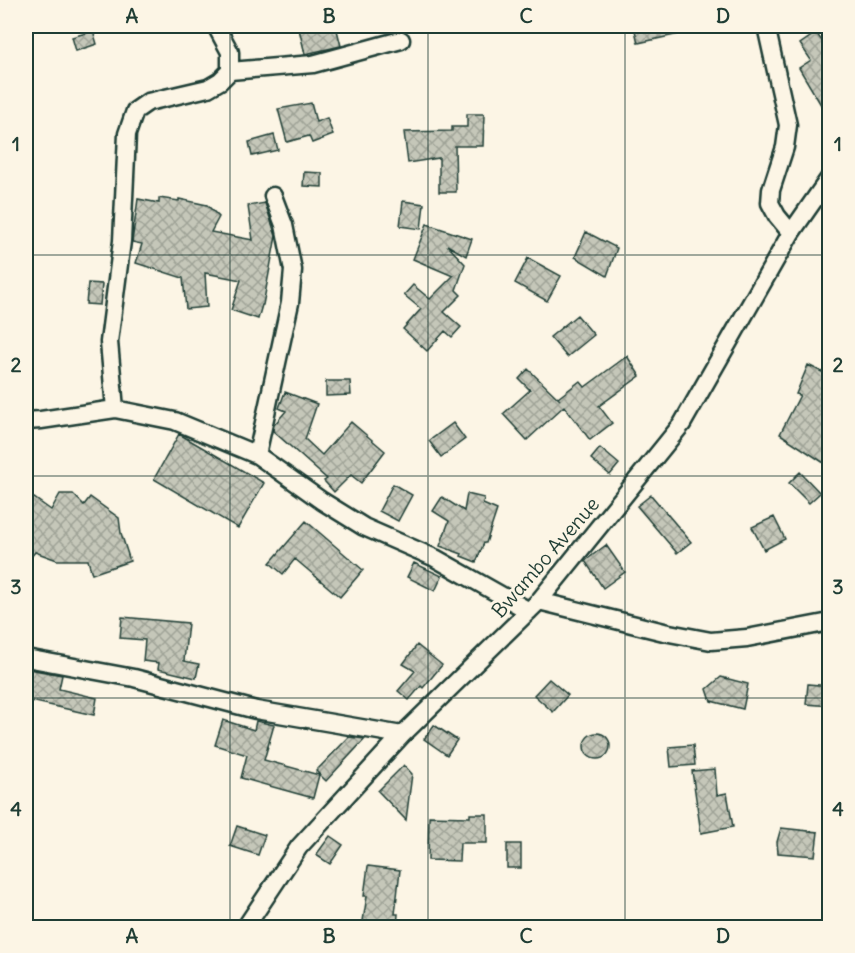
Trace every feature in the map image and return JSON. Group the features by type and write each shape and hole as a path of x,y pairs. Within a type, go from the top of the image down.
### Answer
{"street":[{"path":"216,26 230,52 230,71"},
{"path":"766,26 788,125 785,147 771,190 770,203 791,233"},
{"path":"115,409 109,342 122,241 128,134 135,111 148,102 207,88 220,81 230,71 313,64 401,40"},
{"name":"Bwambo Avenue","path":"245,927 299,847 402,735 534,606 682,424 791,233 830,177"},
{"path":"257,455 290,303 293,270 284,225 273,196"},
{"path":"26,421 115,409 175,421 257,455 322,501 364,526 534,606 711,641 747,638 830,622"},
{"path":"26,658 134,678 256,710 402,735"}],"building":[{"path":"336,26 341,46 305,54 299,29"},
{"path":"634,26 689,26 689,32 638,43"},
{"path":"93,31 97,44 76,51 72,37"},
{"path":"816,33 830,51 830,120 799,68 811,60 800,44"},
{"path":"311,103 316,122 327,118 333,135 312,143 309,136 287,142 278,109"},
{"path":"467,114 484,114 483,146 455,146 456,192 439,192 439,158 408,163 404,132 452,131 452,127 467,127"},
{"path":"274,135 278,150 252,156 249,142"},
{"path":"304,172 322,173 322,187 303,186"},
{"path":"159,198 179,201 179,199 207,205 219,217 211,232 253,240 248,206 265,203 276,236 263,305 258,319 231,310 241,280 205,273 207,307 186,309 183,278 136,263 142,244 132,242 138,199 159,203"},
{"path":"403,201 424,204 421,229 400,226"},
{"path":"427,224 472,239 466,256 447,245 465,264 456,290 461,295 444,312 461,327 452,337 445,331 427,351 403,329 421,309 404,295 413,285 430,299 453,276 413,259"},
{"path":"586,232 617,248 607,276 575,257"},
{"path":"528,258 561,276 547,301 515,283"},
{"path":"88,283 102,284 100,305 86,304"},
{"path":"577,315 594,335 567,357 550,337"},
{"path":"627,356 640,376 599,406 612,423 590,440 564,406 527,440 503,414 530,390 519,379 528,369 560,400 558,398 580,381 585,387"},
{"path":"808,365 830,376 830,467 780,434 800,395 796,394"},
{"path":"326,381 350,381 351,395 326,396"},
{"path":"285,392 317,404 305,439 322,455 351,422 385,451 361,483 351,475 334,492 324,481 327,479 273,431 274,425 286,411 279,408"},
{"path":"453,423 465,439 441,457 429,441"},
{"path":"179,434 264,483 238,528 154,479"},
{"path":"600,448 619,464 610,475 591,459"},
{"path":"800,472 820,493 809,503 789,483"},
{"path":"393,484 412,495 398,521 379,511"},
{"path":"60,494 73,494 84,505 90,497 119,518 130,561 92,574 88,560 57,560 35,552 26,563 26,503 34,498 51,510"},
{"path":"467,494 484,498 483,504 497,510 486,543 476,562 440,546 449,521 433,511 442,497 464,511"},
{"path":"651,495 691,542 677,553 637,506"},
{"path":"774,517 785,539 764,550 752,527"},
{"path":"306,521 363,570 340,597 295,559 283,574 270,563"},
{"path":"606,545 625,572 603,588 585,561"},
{"path":"414,563 442,576 435,591 407,577"},
{"path":"122,617 188,623 184,661 199,664 196,678 158,669 159,663 143,661 145,640 120,638"},
{"path":"417,645 442,665 423,688 421,686 409,700 398,691 415,671 403,664"},
{"path":"28,669 62,675 59,689 97,698 94,715 26,700"},
{"path":"721,677 748,684 743,709 711,701 707,689"},
{"path":"549,679 568,695 553,712 534,695"},
{"path":"808,684 830,686 830,706 806,704"},
{"path":"223,720 254,730 256,721 274,725 264,760 319,775 313,798 241,778 247,755 215,745"},
{"path":"434,725 457,740 447,755 424,739"},
{"path":"597,733 606,737 610,746 606,755 597,759 588,755 584,746 588,737"},
{"path":"349,737 365,739 326,781 316,771"},
{"path":"693,745 695,765 671,767 669,747"},
{"path":"404,765 412,774 406,820 378,791"},
{"path":"715,769 717,795 727,793 733,827 701,833 692,771"},
{"path":"470,814 487,814 487,843 460,843 459,861 428,860 429,816 470,817"},
{"path":"237,826 265,835 258,855 230,846"},
{"path":"781,828 818,832 815,856 778,853 777,842"},
{"path":"330,836 343,845 330,864 316,855"},
{"path":"507,844 521,844 521,868 507,868"},
{"path":"368,866 400,870 395,914 398,914 397,927 362,927 367,896 364,896"}]}
